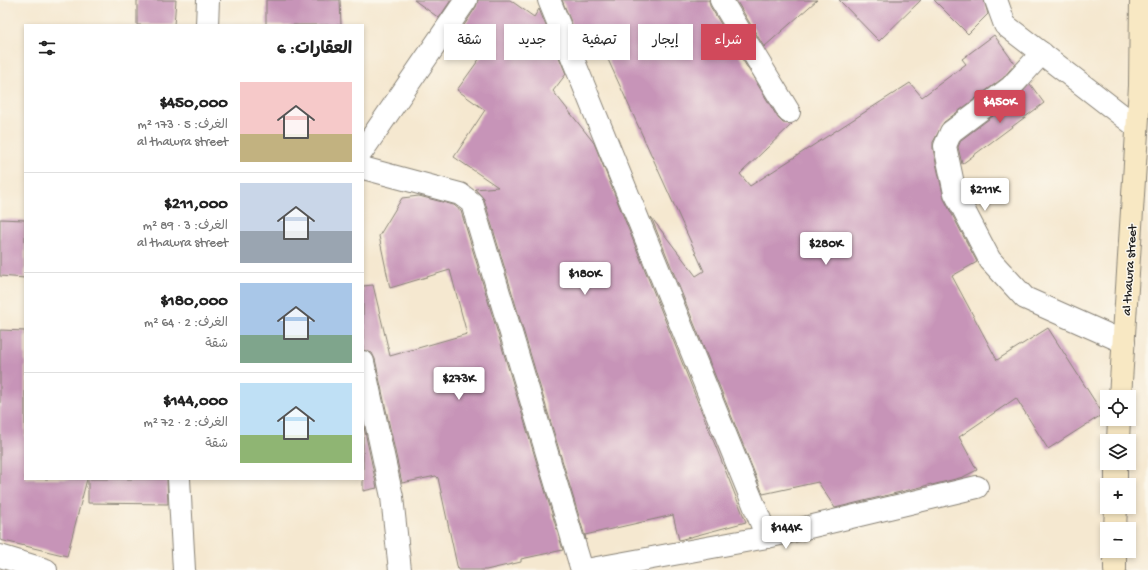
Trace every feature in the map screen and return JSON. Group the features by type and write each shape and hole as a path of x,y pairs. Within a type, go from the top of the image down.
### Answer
{"main road":[{"name":"al thawra street","path":"1121,390 1137,127 1141,0"},
{"path":"1115,558 1115,570"}],"street":[{"path":"207,24 208,0"},
{"path":"364,149 466,0"},
{"path":"549,0 767,537"},
{"path":"721,0 789,112"},
{"path":"996,0 1005,25 1137,127"},
{"path":"1042,53 1011,87 951,132 944,146 955,193 990,260 1025,298 1124,342"},
{"path":"364,168 460,194 472,203 582,570"},
{"path":"364,367 392,497 400,570"},
{"path":"178,480 184,570"},
{"path":"586,570 767,537 977,487"},
{"path":"0,556 46,570"}],"building":[{"path":"137,0 176,0 174,24 137,24"},
{"path":"266,0 340,0 341,24 266,24"},
{"path":"414,0 451,0 439,18"},
{"path":"478,0 510,0 534,17 539,9 545,24 504,24 504,60 560,60 566,74 553,91 594,143 746,522 679,540 673,515 585,535 586,540 484,199 475,189 498,187 454,157 485,110 457,90 479,60 496,60 496,24 465,24 476,7"},
{"path":"562,0 709,0 710,6 721,24 701,24 701,60 743,60 778,118 783,123 792,124 740,174 750,186 910,83 922,97 966,64 962,59 994,35 1015,64 1003,78 944,122 933,142 933,149 944,199 977,262 952,276 997,360 1048,328 1100,409 1100,416 1048,449 1016,398 959,437 977,470 963,477 835,508 818,482 763,494 651,217 696,276 704,271 608,60 630,60 630,24 572,24"},
{"path":"736,0 817,0 764,47 756,34 756,24 750,24"},
{"path":"839,0 921,0 879,41"},
{"path":"934,0 984,0 988,14 968,34"},
{"path":"1030,84 1044,103 962,164 958,147 961,140 1018,97"},
{"path":"419,196 454,205 461,211 563,550 521,559 521,562 486,570 458,570 438,478 436,476 402,483 375,359 372,353 364,350 364,286 373,285 390,356 467,334 450,270 390,288 379,236 402,198"},
{"path":"0,219 24,220 24,278 0,276"},
{"path":"0,330 24,331 24,480 87,480 67,556 0,540"},
{"path":"364,427 377,488 363,491 364,480"},
{"path":"88,480 167,480 168,504 88,503"}]}
